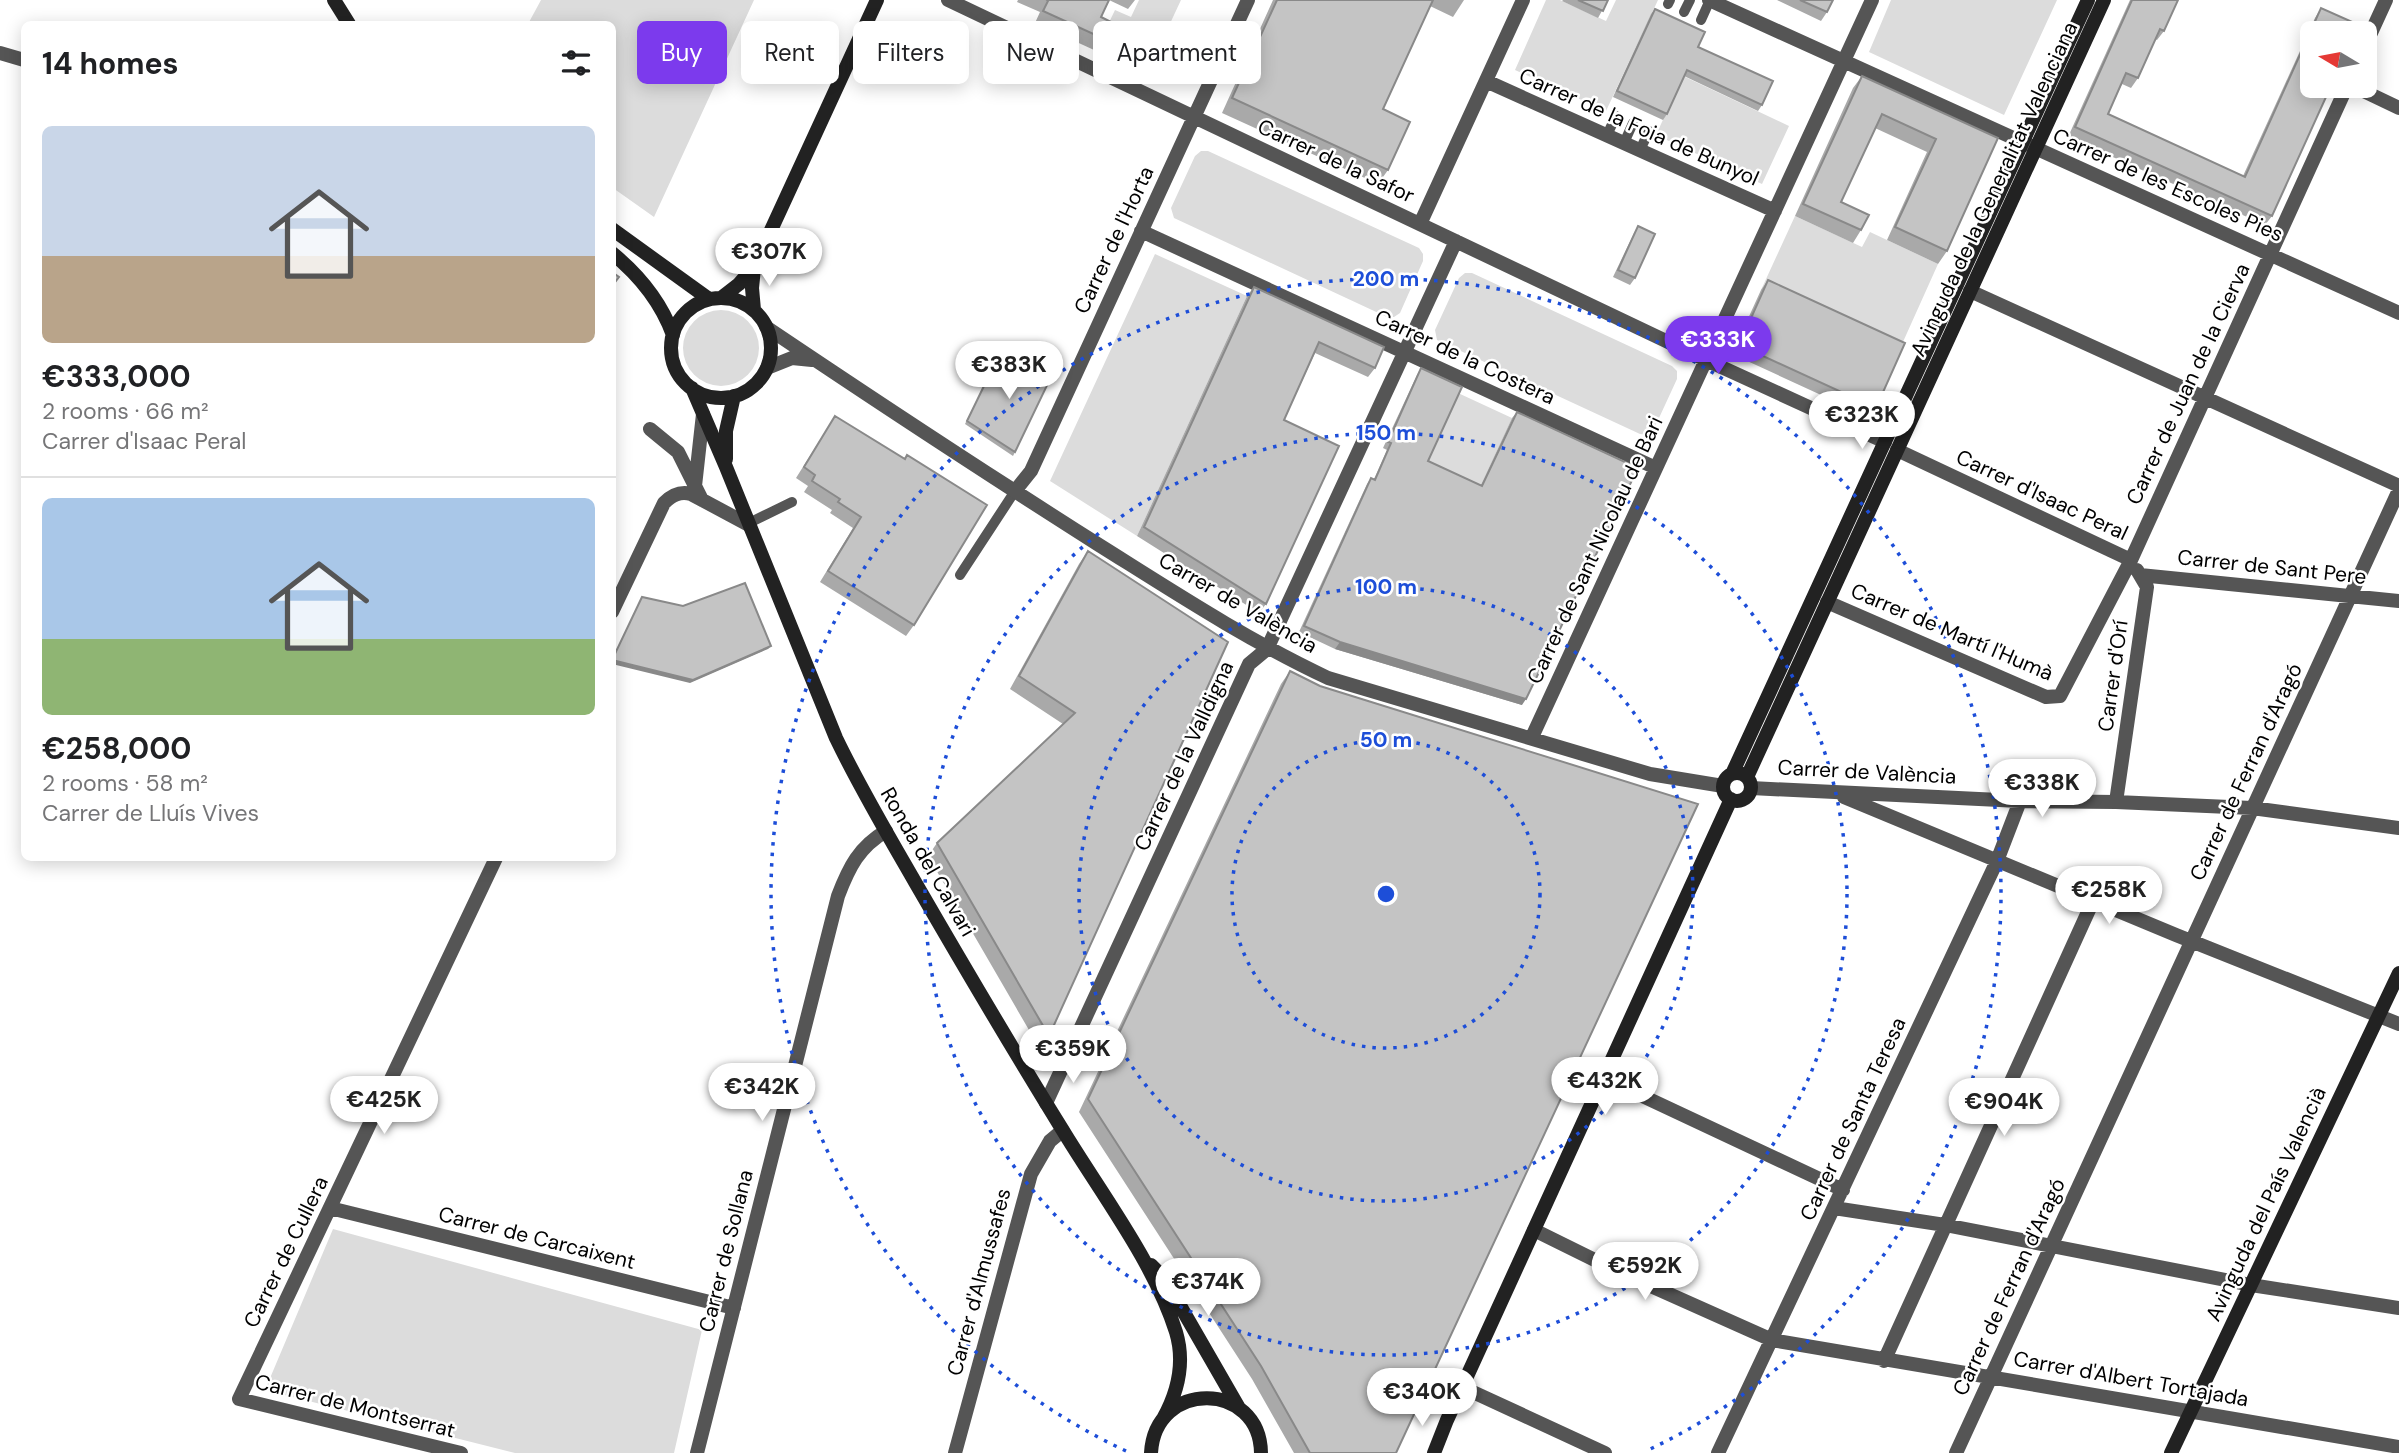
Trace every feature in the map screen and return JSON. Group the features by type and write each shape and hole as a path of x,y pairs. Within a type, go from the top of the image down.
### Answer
{"street":[{"path":"334,0 347,21"},
{"path":"616,232 715,298 735,300 754,310 766,327 771,351 767,368 757,383 734,396 719,398 691,388 674,364 671,345 673,335 686,312 701,302 715,298 738,284 754,267 877,0"},
{"name":"Carrer de la Safor","path":"948,0 1706,360"},
{"name":"Carrer de l'Horta","path":"1015,491 1031,471 1248,0"},
{"path":"1420,224 1523,0"},
{"name":"Carrer de les Escoles Pies","path":"1710,0 2399,313"},
{"name":"Carrer de Sant Nicolau de Bari","path":"1532,737 1872,0"},
{"name":"Avinguda de la Generalitat Valenciana","path":"1732,774 1891,446 1970,291 2088,0"},
{"name":"Avinguda de la Generalitat Valenciana","path":"1749,782 1827,603 1891,446 2029,145 2104,0"},
{"path":"2376,21 2386,0"},
{"path":"0,53 21,59"},
{"name":"Carrer de la Foia de Bunyol","path":"1486,81 1775,211"},
{"path":"2377,97 2399,108"},
{"name":"Carrer de Juan de la Cierva","path":"2060,696 2131,560 2342,98"},
{"name":"Carrer de la Costera","path":"1141,231 1656,468"},
{"name":"Carrer de la Valldigna","path":"1046,1103 1250,664 1267,649 1456,241"},
{"path":"616,257 649,290 663,311 673,335"},
{"path":"754,267 754,310"},
{"path":"1970,291 2399,488"},
{"name":"Carrer de València","path":"766,327 1015,491 1267,649 1328,678 1650,774 1723,786"},
{"path":"767,368 792,358 818,362"},
{"name":"Carrer d'Isaac Peral","path":"1706,360 2131,560"},
{"name":"Ronda del Calvari","path":"691,388 836,738 857,782 979,994 1140,1254 1170,1318 1180,1352 1177,1387 1156,1430 1151,1453"},
{"path":"726,467 726,431 734,396"},
{"path":"695,486 703,414"},
{"path":"650,429 678,453 702,500"},
{"path":"678,453 692,451 700,440"},
{"name":"Carrer de Ferran d'Aragó","path":"1956,1453 2399,488"},
{"path":"616,604 664,503 669,498 681,493 691,494 749,524"},
{"name":"Carrer d'Orí","path":"2116,802 2147,587 2131,560"},
{"name":"Carrer de Sant Pere","path":"2140,575 2399,601"},
{"name":"Carrer de Martí l'Humà","path":"1827,603 2046,697 2060,696"},
{"path":"1740,773 1749,782 1747,796 1743,799 1731,799 1726,795 1723,786 1727,777 1732,774 1740,773"},
{"name":"Carrer de València","path":"1749,782 1833,792 2252,808 2399,828"},
{"path":"1833,792 2093,901 2399,1024"},
{"path":"1434,1453 1731,799"},
{"name":"Carrer de Santa Teresa","path":"1718,1453 1997,861 2020,801"},
{"name":"Carrer de Sollana","path":"697,1453 838,896 849,866 859,852 886,831"},
{"name":"Carrer de Cullera","path":"239,1399 495,861"},
{"path":"1884,1360 2093,901"},
{"name":"Avinguda del País Valencià","path":"2171,1453 2399,973"},
{"path":"1604,1078 1843,1190"},
{"name":"Carrer d'Almussafes","path":"955,1453 1031,1174 1050,1141 1062,1131"},
{"name":"Carrer de Carcaixent","path":"330,1208 734,1308"},
{"path":"1835,1208 1945,1225 2251,1285 2399,1308"},
{"name":"Carrer d'Albert Tortajada","path":"1534,1230 1613,1269 1772,1340 2399,1447"},
{"name":"Ronda del Calvari","path":"1140,1254 1161,1275 1239,1408 1251,1420 1258,1434 1261,1453"},
{"path":"1462,1387 1597,1451"},
{"path":"1163,1419 1173,1409 1199,1398 1227,1401 1239,1408"},
{"name":"Carrer de Montserrat","path":"239,1399 461,1453"},
{"path":"1429,1453 1447,1420"}],"lane":[{"path":"1684,12 1690,0"},
{"path":"1701,20 1710,0"},
{"path":"1607,135 1616,116"},
{"path":"1624,143 1633,123"},
{"path":"1640,150 1649,131"},
{"path":"960,575 1015,491"},
{"path":"749,524 792,502"}],"shaded area":[{"path":"541,0 754,0 744,21 741,21 741,28 727,59 727,21 637,21 637,84 715,84 654,217 616,190 616,21 530,21"},
{"path":"1139,0 1181,0 1171,21 1110,21 1115,10 1131,17"},
{"path":"1546,0 1560,0 1606,21 1616,0 1658,0 1606,111 1515,70"},
{"path":"1891,0 2057,0 2004,115 1869,52"},
{"path":"1683,76 1789,126 1762,184 1656,135"},
{"path":"1201,151 1208,151 1419,248 1423,261 1400,313 1387,317 1174,218 1171,208 1195,156"},
{"path":"1795,216 1862,247 1870,232 1938,264 1898,353 1761,290"},
{"path":"1155,254 1247,296 1137,536 1050,481"},
{"path":"1465,273 1472,273 1672,366 1677,371 1677,379 1653,431 1647,435 1640,434 1437,340 1435,330 1459,278"},
{"path":"714,310 728,310 742,316 753,327 759,348 756,363 748,375 728,386 714,386 700,380 689,369 683,355 683,341 689,327 700,316"},
{"path":"1458,393 1512,418 1478,492 1424,467"},
{"path":"333,1229 702,1330 674,1453 515,1453 265,1390"}],"building":[{"path":"1109,0 1101,17 1109,21 1093,21 1093,34 1079,27 1079,21 1065,21 1043,11 1048,1"},
{"path":"1277,0 1433,0 1383,109 1410,122 1388,170 1232,98 1238,84 1261,84 1261,35"},
{"path":"1578,0 1608,0 1603,11"},
{"path":"1800,0 1833,0 1827,12"},
{"path":"2132,0 2178,0 2164,31 2160,29 2138,78 2126,73 2108,114 2245,177 2300,55 2300,98 2326,98 2272,216 2075,127"},
{"path":"2321,8 2350,21 2315,21"},
{"path":"1655,9 1705,32 1698,47 1773,81 1762,105 1687,70 1667,114 1617,91"},
{"path":"1862,76 1998,138 1947,251 1895,227 1936,139 1882,114 1841,202 1869,215 1861,230 1803,204"},
{"path":"1638,226 1655,234 1635,278 1618,270"},
{"path":"1768,280 1905,343 1876,408 1739,345"},
{"path":"1254,287 1384,347 1375,368 1319,342 1284,420 1339,446 1266,604 1144,527"},
{"path":"1000,353 1024,367 1052,375 1015,452 967,421"},
{"path":"1421,368 1462,387 1428,461 1482,486 1517,412 1638,468 1526,699 1340,642 1304,626 1371,478 1375,480 1391,443 1388,442"},
{"path":"835,416 905,459 907,455 987,505 914,625 828,571 861,517 812,481 815,475 804,467"},
{"path":"1088,551 1228,642 1049,1036 937,843 1075,713 1019,676"},
{"path":"745,583 771,646 693,680 616,661 616,652 642,597 683,606"},
{"path":"1290,671 1320,686 1698,804 1396,1453 1310,1453 1261,1366 1088,1099"}]}
